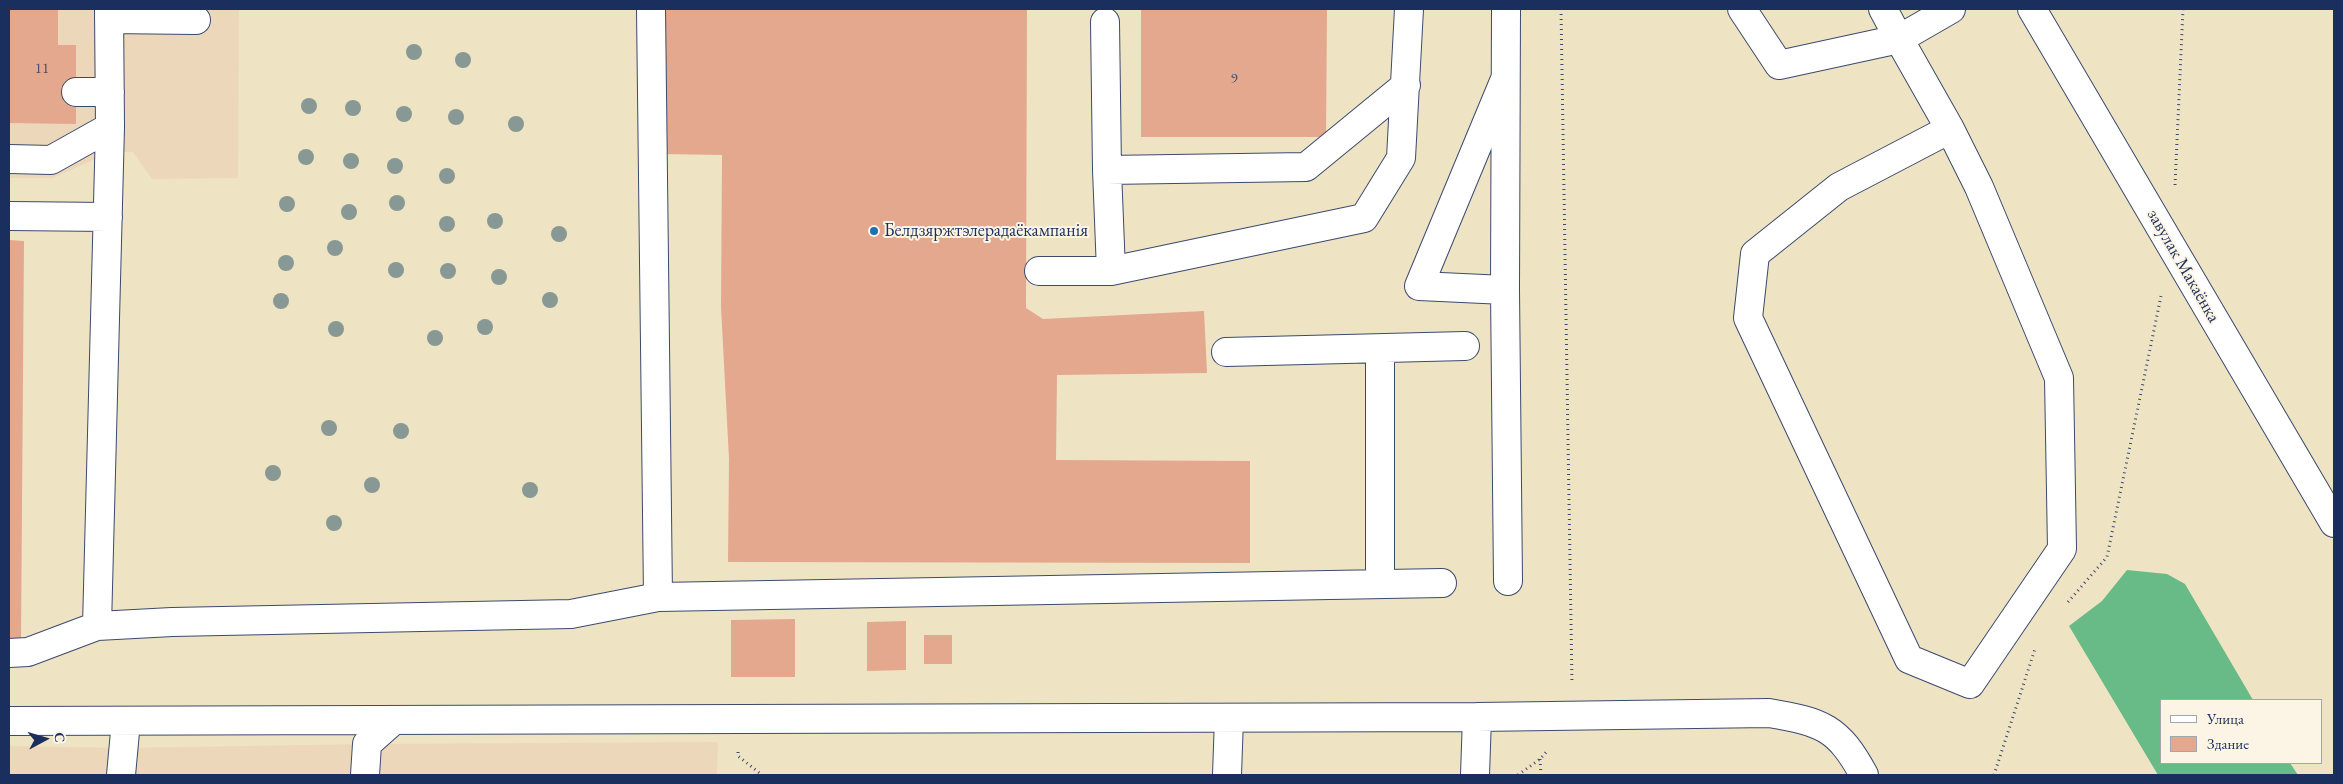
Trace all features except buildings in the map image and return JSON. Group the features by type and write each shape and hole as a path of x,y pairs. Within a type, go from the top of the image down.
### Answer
{"street":[{"path":"650,9 658,597"},
{"path":"1039,271 1111,271 1364,218 1401,158 1409,9"},
{"path":"1506,9 1505,290 1508,581"},
{"path":"1742,9 1779,65 1899,39 1951,9"},
{"path":"1882,9 1950,129 1979,187 2059,378 2062,549 1970,684 1909,659 1748,318 1755,254 1839,187 1950,129"},
{"name":"завулак Макаёнка","path":"2032,9 2334,523"},
{"path":"97,626 110,126 109,14 196,20"},
{"path":"1105,22 1107,170 1111,271"},
{"path":"1505,79 1419,286 1505,290"},
{"path":"1107,170 1306,167 1406,86"},
{"path":"76,92 110,92"},
{"path":"9,159 51,160 110,126"},
{"path":"9,216 108,217"},
{"path":"1226,352 1465,346"},
{"path":"1380,349 1380,584"},
{"path":"9,653 28,652 97,626 172,622 571,614 658,597 1442,583"},
{"path":"9,721 1477,717 1769,713 1804,719 1835,734 1851,751 1864,775"},
{"path":"1475,775 1477,717"},
{"path":"1227,775 1229,718"},
{"path":"365,775 367,744 394,720"},
{"path":"121,775 126,721"}],"path":[{"path":"1561,9 1573,716"},
{"path":"2174,188 2183,9"},
{"path":"2064,607 2106,557 2172,247"},
{"path":"1994,775 2037,645"},
{"path":"1540,760 1541,775"}],"shaded area":[{"path":"9,9 239,9 238,178 152,179 133,152 125,152 109,153 53,178 9,178"},
{"path":"718,742 717,775 9,775 9,746 123,748 367,744"}],"green space":[{"path":"2127,570 2167,574 2185,584 2252,699 2160,699 2160,764 2291,764 2298,775 2158,775 2069,626 2102,601"}],"place":[{"name":"Белдзяржтэлерадаёкампанія","path":"874,231"}]}
